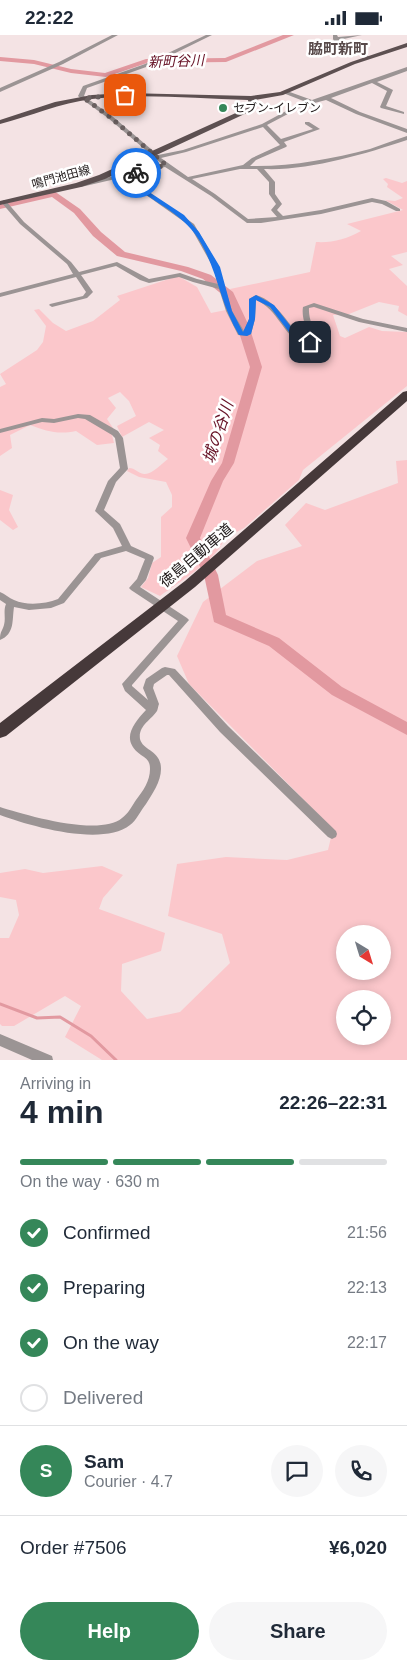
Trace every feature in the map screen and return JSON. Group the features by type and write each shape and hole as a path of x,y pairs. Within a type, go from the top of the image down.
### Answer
{"highway":[{"name":"徳島自動車道","path":"0,732 190,583 407,395"}],"main road":[{"path":"0,123 44,107 84,98 125,95 251,98 285,93 368,57 407,45"},
{"name":"鳴門池田線","path":"2,203 78,185 155,156 249,110 252,108 251,98"}],"street":[{"path":"0,90 61,63 116,35"},
{"path":"210,35 154,62 85,87 81,96 110,117 166,165 213,195 247,221 281,218 372,200 384,202 398,210"},
{"path":"360,35 335,37 337,42 368,57"},
{"path":"155,156 184,151 264,125 311,102 407,69"},
{"path":"371,81 390,89 383,107 402,113"},
{"path":"285,93 311,102"},
{"path":"327,98 354,111 407,131"},
{"path":"279,142 317,129 307,123"},
{"path":"245,167 254,159 284,146 264,125"},
{"path":"186,179 245,167 287,167 323,161 380,147 407,138"},
{"path":"78,185 127,176 166,165"},
{"path":"259,168 272,182 272,194 279,202 274,210 281,218"},
{"path":"127,176 141,189 192,225 216,267 228,311 241,333 247,334 252,319 252,299 256,297 272,306 287,327 304,343 310,342 312,337 304,314 306,307 314,305 361,321 407,330"},
{"path":"2,203 77,274 90,292 89,294 52,305"},
{"path":"0,295 117,265 149,281 180,275 195,281 221,287"},
{"path":"0,431 42,420 54,421 78,416 87,417 115,433 119,438 125,465 124,469 112,481 99,511 117,526 127,548"},
{"path":"0,595 11,603 29,607 51,605 61,601 98,557 127,548 150,558 141,580 134,588 181,616 184,620 127,684 152,710"},
{"path":"0,637 5,633 11,621 9,607 11,603"},
{"path":"0,811 66,829 81,830 120,826 126,822 151,788 155,767 154,760 135,743 134,738 136,725 152,710 154,704 148,688 149,682 165,671 172,673 224,729 332,834"},
{"path":"0,1040 47,1060"}],"shaded area":[{"path":"386,178 402,183 407,181 407,252 391,256 403,265 389,269 407,286 407,316 398,311 399,306 379,302 349,314 333,315 340,336 345,338 369,327 382,331 407,332 407,386 303,470 299,480 244,528 224,539 214,555 196,571 160,596 141,587 148,578 152,563 161,557 161,517 172,507 172,495 166,482 139,477 127,471 131,468 147,474 154,471 168,459 158,451 160,445 149,438 164,430 149,422 122,437 117,426 136,416 129,401 120,392 108,398 116,408 107,419 113,428 114,443 97,445 76,431 52,432 30,425 10,435 12,448 0,456 0,387 6,384 0,374 37,350 43,342 46,326 34,310 39,309 53,323 66,331 93,321 120,300 117,296 178,276 197,287 211,313 236,308 230,289 310,272 316,242 328,242 345,238 361,231 347,224 403,210 385,200 395,201 403,198 387,187 388,184 383,179"},
{"path":"407,460 407,1060 102,1060 65,1037 81,1006 65,996 14,1026 2,1026 0,1024 0,938 9,938 19,915 16,900 0,897 0,873 25,869 43,873 102,866 123,875 103,898 99,909 165,933 161,951 122,964 121,991 147,1019 180,1012 230,963 222,934 168,916 177,864 226,857 287,860 328,850 333,829 189,684 177,656 203,602 257,561 302,546 285,525 306,503 325,510 398,483 396,461"},
{"path":"0,490 13,495 9,510 18,527 13,530 0,520"}],"waterway":[{"name":"新町谷川","path":"0,59 34,62 71,71 106,75 146,61 197,62 226,60 290,35"},
{"name":"城の谷川","path":"0,206 54,194 77,211 97,234 121,254 184,269 207,277 229,294 243,326 256,367 228,463 217,481 193,538 211,575 219,618 274,642 337,691 407,729"},
{"path":"0,1004 37,1018 60,1017 91,1036 116,1060"}],"way so far":[{"path":"125,95 84,98 110,117 166,165 136,173"}],"place":[{"name":"セブン-イレブン","path":"223,108"}],"district":[{"name":"脇町新町","path":"338,48"}],"route":[{"path":"136,173 127,176 141,189 192,225 216,267 228,311 241,333 247,334 252,319 252,299 256,297 272,306 297,339 304,343 310,342"}]}
